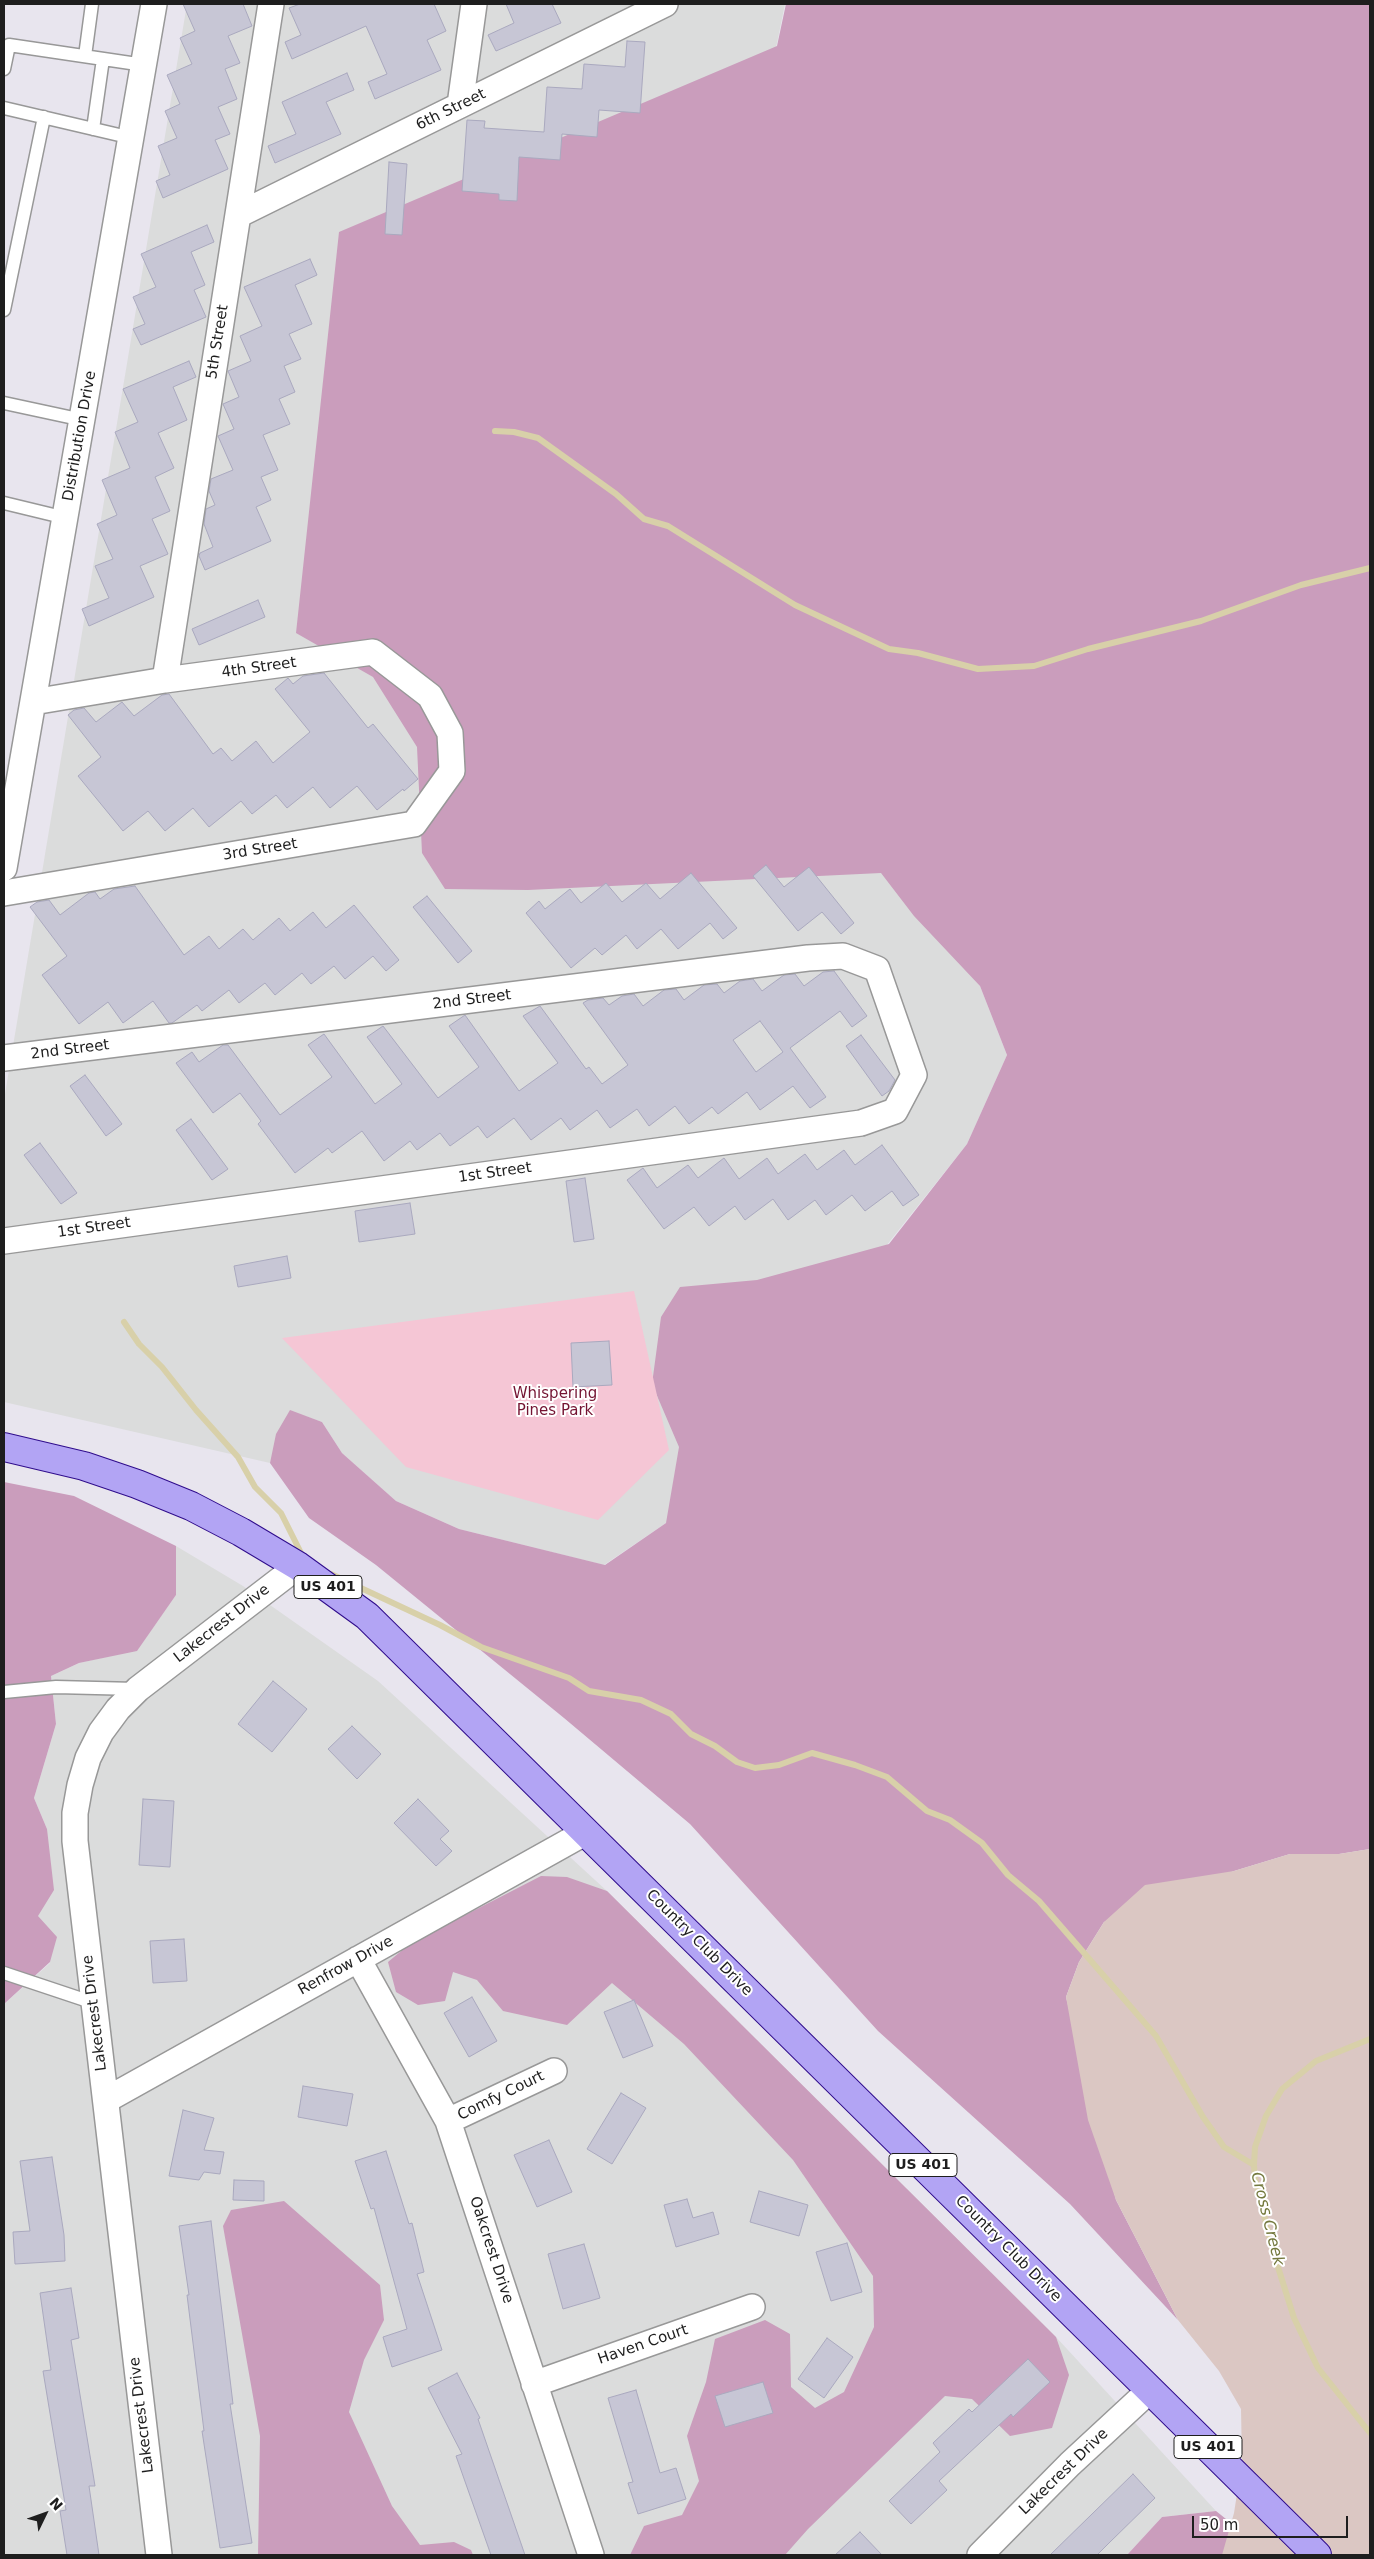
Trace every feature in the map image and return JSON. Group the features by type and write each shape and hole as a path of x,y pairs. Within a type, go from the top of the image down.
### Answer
{"main road":[{"name":"Country Club Drive","path":"4,1447 84,1466 138,1484 216,1519 298,1566 367,1616 1317,2555"}],"street":[{"name":"Distribution Drive","path":"4,868 154,4"},
{"name":"5th Street","path":"165,680 271,4"},
{"path":"460,106 474,4"},
{"name":"6th Street","path":"238,215 665,4"},
{"name":"4th Street","path":"33,702 165,680 372,652 430,696 450,733"},
{"name":"3rd Street","path":"4,892 414,824 452,771 450,733"},
{"name":"2nd Street","path":"4,1058 808,958 843,956 877,969 897,1028"},
{"name":"1st Street","path":"4,1240 861,1123 895,1111 914,1075 897,1028"},
{"name":"Lakecrest Drive","path":"159,2555 75,1841 75,1813 80,1785 88,1758 101,1732 118,1709 138,1689 298,1566"},
{"name":"Renfrow Drive","path":"106,2100 586,1832"},
{"name":"Oakcrest Drive","path":"358,1959 448,2121 591,2555"},
{"name":"Comfy Court","path":"448,2121 554,2071"},
{"name":"Haven Court","path":"534,2384 752,2307"},
{"name":"Lakecrest Drive","path":"980,2555 1070,2464 1150,2390"}],"lane":[{"path":"85,56 92,4"},
{"path":"4,69 9,44 144,65"},
{"path":"93,129 103,59"},
{"path":"4,108 132,138"},
{"path":"4,310 44,118"},
{"path":"4,403 83,420"},
{"path":"4,503 66,518"},
{"path":"4,1692 56,1687 138,1689"},
{"path":"4,1973 94,2003"}],"shaded area":[{"path":"187,4 785,4 767,92 882,851 980,986 1007,1055 967,1144 666,1523 604,1565 459,1529 396,1501 342,1453 322,1422 290,1411 270,1463 4,1402 4,1100"},
{"path":"786,4 1370,4 1370,1849 1339,1854 1290,1854 1234,1871 1104,1922 1079,1962 1066,1997 1116,2200 1178,2320 1070,2204 878,2031 690,1824 564,1718 376,1565 309,1518 270,1463 276,1434 290,1410 322,1422 342,1453 396,1501 459,1529 605,1565 666,1523 679,1447 652,1384 661,1317 680,1287 757,1280 889,1244 967,1144 1007,1055 980,986 914,916 881,873 528,890 445,889 422,853 417,747 373,677 296,633 339,232 777,46"},
{"path":"4,1482 74,1496 176,1546 176,1595 137,1651 79,1663 51,1676 56,1724 34,1798 47,1829 54,1890 38,1916 57,1937 50,1962 4,2004"},
{"path":"176,1546 243,1586 378,1681 607,1891 1056,2337 1216,2511 1162,2517 1127,2555 4,2555 4,2004 50,1963 38,1916 47,1829 34,1798 56,1724 51,1676 79,1663 137,1650 176,1595"},
{"path":"1370,1849 1370,2555 1222,2555 1234,2513 1242,2462 1241,2409 1219,2371 1178,2320 1116,2200 1088,2120 1066,1997 1079,1962 1104,1922 1145,1885 1234,1871 1290,1854 1339,1854"},
{"path":"541,1876 567,1877 607,1891 1056,2337 1069,2375 1052,2428 1010,2436 972,2399 945,2396 808,2529 785,2555 630,2555 644,2526 682,2515 699,2481 687,2436 706,2382 715,2339 765,2320 790,2334 791,2387 815,2408 844,2392 874,2327 873,2276 793,2160 684,2044 612,1983 567,2025 503,2011 477,1980 453,1972 445,2001 418,2005 396,1992 388,1962 411,1943"},
{"path":"284,2201 380,2285 384,2320 364,2360 349,2412 392,2506 420,2545 454,2542 471,2550 473,2555 258,2555 260,2436 223,2226 231,2210"},
{"path":"1216,2511 1271,2555 1127,2555 1162,2517"}],"green space":[{"name":"Whispering Pines Park","path":"634,1291 669,1450 598,1520 406,1467 282,1338"}],"building":[{"path":"183,4 243,4 252,26 228,36 240,63 225,69 237,99 218,107 230,134 215,140 228,169 163,198 156,181 170,175 158,146 177,138 165,111 180,104 167,75 192,64 180,38 195,31"},
{"path":"300,4 434,4 446,31 427,40 441,70 375,99 368,82 387,74 366,26 292,59 285,42 301,35 289,8"},
{"path":"506,4 552,4 561,23 496,51 488,35 514,23"},
{"path":"627,41 645,42 640,113 599,110 597,137 562,134 560,160 519,157 517,201 499,200 499,194 462,191 467,120 485,121 484,128 544,132 547,87 582,89 584,64 625,67"},
{"path":"347,73 354,90 326,102 341,134 275,163 268,146 296,134 282,102"},
{"path":"389,162 407,164 402,235 385,234"},
{"path":"207,225 214,242 191,252 205,285 194,290 206,317 141,345 133,329 145,324 133,297 156,287 141,254"},
{"path":"310,259 317,275 295,285 312,324 289,334 301,359 284,366 295,392 279,399 290,424 263,435 278,470 261,477 271,500 256,507 271,541 205,570 199,556 200,553 213,547 204,524 206,509 215,505 209,491 211,479 233,470 218,436 234,429 223,404 239,397 228,371 251,361 240,336 262,326 244,287"},
{"path":"189,361 196,377 173,387 187,420 158,433 174,468 155,477 170,511 152,519 168,554 140,566 154,597 89,626 82,609 109,598 95,566 113,559 97,524 117,515 102,480 130,468 115,432 138,422 123,389"},
{"path":"258,600 265,617 199,645 192,629"},
{"path":"324,673 368,728 373,724 418,779 377,810 357,786 330,808 313,787 287,808 276,795 252,814 241,801 209,827 193,808 165,831 148,811 123,831 78,776 101,757 68,715 74,710 84,708 96,722 122,702 134,716 162,695 169,694 213,754 221,748 232,761 256,741 273,763 310,732 275,689 288,678 293,684 303,676"},
{"path":"766,865 784,887 809,867 854,923 841,934 822,912 798,931 753,876"},
{"path":"691,873 737,928 723,939 710,923 678,949 661,929 637,949 626,935 602,955 595,948 571,968 526,913 539,901 545,909 570,889 581,903 606,883 622,902 646,883 660,899"},
{"path":"135,886 184,955 209,936 219,949 243,929 253,940 279,918 290,931 313,912 326,928 354,905 399,960 386,971 373,956 345,979 334,966 311,984 302,973 275,995 265,983 239,1003 229,990 202,1011 197,1005 172,1023 169,1023 153,1001 123,1023 108,1002 79,1024 42,975 67,956 30,907 37,902 49,900 60,915 89,893 95,892 100,899 114,889"},
{"path":"427,896 472,951 458,963 413,907"},
{"path":"834,971 867,1016 852,1027 840,1011 790,1048 826,1097 810,1108 793,1086 760,1110 747,1092 718,1114 712,1107 689,1124 675,1106 649,1126 637,1109 610,1128 597,1110 570,1130 561,1118 531,1140 514,1118 487,1138 478,1126 450,1146 440,1133 417,1150 410,1141 384,1161 362,1131 332,1153 328,1148 295,1173 258,1124 261,1121 240,1093 213,1113 176,1063 192,1052 199,1062 223,1045 228,1045 280,1115 332,1077 308,1045 324,1034 375,1104 402,1084 367,1037 383,1026 438,1098 479,1067 449,1026 465,1015 519,1091 558,1063 523,1016 540,1006 586,1069 589,1067 602,1084 628,1065 583,1003 588,1000 603,998 609,1005 622,996 634,994 643,1006 664,990 676,989 684,1000 704,985 717,984 724,993 740,981 753,979 762,991 784,975 795,974 804,986 823,972","holes":["760,1021 783,1052 756,1072 733,1040"]},
{"path":"861,1035 895,1080 889,1091 882,1096 846,1046"},
{"path":"85,1075 122,1124 106,1136 70,1086"},
{"path":"191,1119 228,1169 212,1180 176,1130"},
{"path":"40,1143 77,1193 61,1204 24,1155"},
{"path":"882,1145 919,1195 903,1206 892,1191 865,1211 852,1195 826,1215 815,1200 788,1220 773,1199 745,1220 735,1206 709,1226 694,1207 664,1229 627,1180 643,1168 657,1188 688,1165 698,1178 724,1158 739,1179 767,1158 778,1174 805,1154 817,1170 844,1150 855,1165"},
{"path":"585,1178 594,1239 574,1242 566,1181"},
{"path":"410,1203 415,1234 359,1242 355,1211"},
{"path":"287,1256 291,1278 238,1287 234,1266"},
{"path":"609,1341 612,1385 573,1387 571,1343"},
{"path":"273,1681 307,1709 272,1752 238,1724"},
{"path":"352,1726 381,1754 357,1779 328,1749"},
{"path":"143,1799 174,1801 170,1867 139,1865"},
{"path":"418,1799 449,1831 440,1839 452,1851 436,1866 394,1823"},
{"path":"184,1939 187,1981 153,1983 150,1941"},
{"path":"472,1997 497,2041 469,2057 444,2013"},
{"path":"634,2000 653,2046 623,2058 604,2012"},
{"path":"303,2086 353,2094 347,2126 298,2117"},
{"path":"621,2093 646,2108 612,2164 587,2149"},
{"path":"183,2110 214,2118 204,2150 224,2152 220,2174 204,2172 199,2180 169,2176"},
{"path":"549,2140 572,2192 537,2207 514,2155"},
{"path":"386,2151 409,2224 412,2223 424,2272 417,2274 442,2350 392,2367 383,2337 407,2329 374,2208 371,2209 355,2161"},
{"path":"52,2157 64,2235 65,2261 15,2264 13,2232 30,2231 20,2161"},
{"path":"234,2180 264,2181 264,2201 233,2200"},
{"path":"759,2191 808,2205 799,2236 750,2222"},
{"path":"687,2199 693,2218 713,2212 719,2234 676,2247 664,2205"},
{"path":"211,2221 233,2404 230,2404 252,2543 220,2548 202,2431 204,2431 187,2295 189,2295 179,2226"},
{"path":"847,2243 862,2292 831,2301 816,2252"},
{"path":"584,2244 600,2298 563,2309 548,2254"},
{"path":"71,2288 79,2338 71,2340 95,2486 89,2486 99,2555 67,2555 60,2511 66,2510 43,2371 51,2370 40,2293"},
{"path":"827,2338 853,2357 824,2398 798,2379"},
{"path":"1028,2359 1050,2382 1013,2417 1011,2414 939,2481 947,2490 911,2524 889,2501 940,2452 933,2443 969,2409 972,2412"},
{"path":"457,2373 480,2418 478,2419 525,2555 491,2555 456,2456 462,2454 428,2388"},
{"path":"763,2382 773,2413 725,2427 715,2396"},
{"path":"636,2390 660,2473 676,2468 686,2499 638,2514 628,2483 633,2482 608,2398"},
{"path":"1133,2474 1155,2498 1097,2555 1050,2555"},
{"path":"860,2532 882,2555 835,2555"}],"waterway":[{"path":"495,431 514,432 538,438 616,494 644,519 668,526 795,605 889,649 918,653 978,669 1034,666 1088,649 1201,621 1301,585 1370,568"},
{"path":"124,1322 139,1344 162,1367 196,1410 238,1457 255,1487 281,1513 303,1557"},
{"path":"331,1574 440,1625 481,1647 569,1678 589,1691 641,1700 671,1714 691,1734 715,1746 737,1762 755,1768 779,1765 812,1753 855,1765 887,1777 927,1811 950,1820 982,1843 1008,1875 1039,1901 1156,2036 1203,2117 1224,2147 1254,2165"},
{"name":"Cross Creek","path":"1370,2039 1316,2061 1282,2089 1266,2116 1255,2147 1254,2165 1255,2178 1272,2248 1294,2318 1318,2368 1370,2433"}]}
